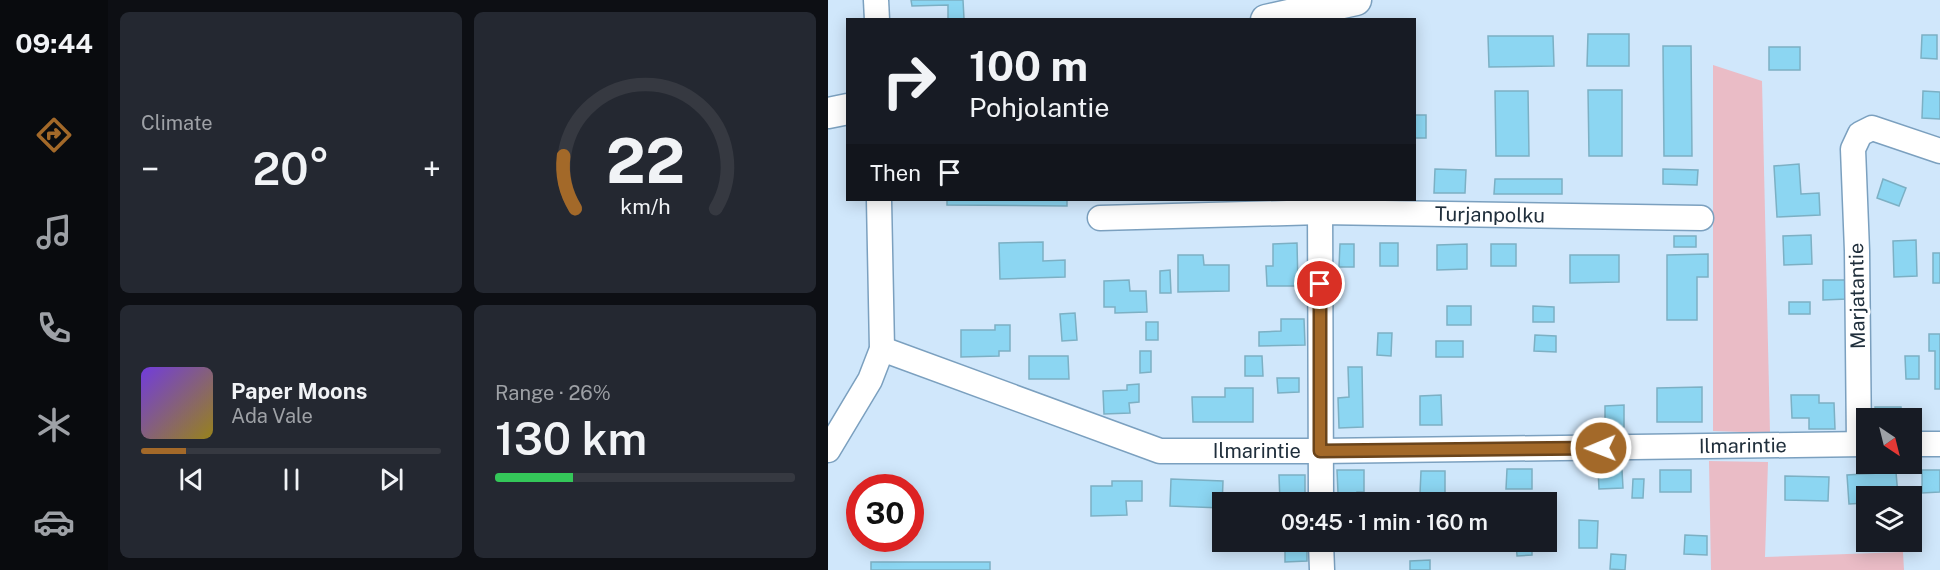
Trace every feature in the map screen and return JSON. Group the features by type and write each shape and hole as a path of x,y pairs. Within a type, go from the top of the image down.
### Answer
{"main road":[{"path":"1284,18 1312,15 1356,0"},
{"path":"828,113 846,109"}],"street":[{"path":"876,0 877,18"},
{"name":"Marjatantie","path":"1862,408 1853,149 1860,134 1872,128 1940,151"},
{"path":"828,450 870,380 882,349 879,201"},
{"path":"1320,206 1321,492"},
{"name":"Turjanpolku","path":"1100,218 1320,206 1701,218"},
{"name":"Ilmarintie","path":"882,349 1160,451 1856,444"},
{"path":"1922,444 1940,444"},
{"path":"1321,552 1322,570"}],"shaded area":[{"path":"1713,65 1762,81 1770,433 1713,431"},
{"path":"1709,461 1768,462 1765,557 1903,552 1904,570 1711,570"}],"building":[{"path":"911,0 963,0 964,18 948,18 948,5 912,6"},
{"path":"1588,34 1629,34 1629,66 1587,66"},
{"path":"1922,35 1937,35 1937,59 1921,58"},
{"path":"1488,36 1553,36 1554,66 1489,67"},
{"path":"1663,46 1691,46 1692,156 1664,156"},
{"path":"1769,47 1800,47 1800,70 1769,70"},
{"path":"1588,90 1622,90 1622,156 1589,156"},
{"path":"1495,91 1528,91 1529,156 1496,156"},
{"path":"1923,91 1940,92 1940,119 1922,118"},
{"path":"1416,115 1426,115 1426,138 1416,138"},
{"path":"1799,164 1801,194 1819,193 1820,215 1777,217 1774,166"},
{"path":"1435,169 1466,170 1465,193 1434,193"},
{"path":"1663,169 1698,170 1697,185 1663,184"},
{"path":"1495,179 1562,179 1562,194 1494,194"},
{"path":"1883,179 1906,188 1899,206 1877,198"},
{"path":"947,201 1067,201 1067,206 947,205"},
{"path":"1811,235 1812,264 1784,265 1783,236"},
{"path":"1674,236 1696,236 1696,247 1674,247"},
{"path":"1916,240 1917,276 1894,277 1893,241"},
{"path":"1043,242 1043,261 1065,260 1065,277 1000,279 999,243"},
{"path":"1297,243 1298,286 1267,286 1266,266 1273,266 1273,244"},
{"path":"1380,243 1398,243 1398,266 1380,266"},
{"path":"1340,244 1354,244 1354,267 1339,267"},
{"path":"1467,244 1467,269 1437,270 1437,245"},
{"path":"1491,244 1516,244 1516,266 1491,266"},
{"path":"1933,253 1940,253 1940,283 1933,283"},
{"path":"1708,254 1708,277 1697,277 1697,320 1667,320 1667,255"},
{"path":"1178,255 1203,255 1204,265 1229,265 1229,291 1178,292"},
{"path":"1570,255 1619,255 1619,282 1570,283"},
{"path":"1170,270 1171,293 1160,293 1160,271"},
{"path":"1129,280 1130,291 1146,291 1147,312 1115,313 1115,307 1104,307 1104,281"},
{"path":"1823,280 1847,280 1847,299 1823,300"},
{"path":"1789,302 1810,302 1810,314 1789,314"},
{"path":"1447,306 1471,306 1471,325 1447,325"},
{"path":"1533,306 1554,307 1554,322 1533,322"},
{"path":"1075,313 1077,340 1062,341 1060,314"},
{"path":"1281,319 1304,319 1305,345 1259,346 1259,332 1281,331"},
{"path":"1146,322 1158,322 1158,340 1146,340"},
{"path":"995,325 1010,325 1010,351 999,351 999,356 961,357 961,330 995,330"},
{"path":"1378,333 1392,333 1391,356 1377,355"},
{"path":"1929,334 1940,334 1940,389 1935,389 1935,351 1929,351"},
{"path":"1535,335 1556,336 1556,352 1534,351"},
{"path":"1436,341 1463,341 1463,357 1436,357"},
{"path":"1140,351 1151,351 1151,372 1140,373"},
{"path":"1029,356 1068,356 1069,379 1029,379"},
{"path":"1245,356 1262,356 1263,376 1245,376"},
{"path":"1905,356 1919,356 1919,379 1906,379"},
{"path":"1348,367 1362,367 1363,427 1339,428 1338,398 1349,397"},
{"path":"1277,378 1299,378 1299,392 1278,393"},
{"path":"1139,384 1139,402 1129,403 1130,413 1104,414 1103,391 1127,390 1127,385"},
{"path":"1702,387 1702,422 1657,422 1657,388"},
{"path":"1225,388 1253,388 1253,422 1193,422 1192,397 1225,397"},
{"path":"1441,395 1442,425 1420,425 1420,396"},
{"path":"1791,395 1819,395 1819,403 1834,403 1835,429 1809,429 1809,418 1792,418"},
{"path":"1624,405 1624,427 1605,427 1605,406"},
{"path":"1875,407 1901,408 1875,408"},
{"path":"1507,469 1532,469 1532,489 1506,489"},
{"path":"1337,470 1364,470 1364,492 1338,492"},
{"path":"1598,470 1622,470 1623,488 1599,489"},
{"path":"1660,470 1691,470 1691,492 1660,492"},
{"path":"1922,470 1940,470 1940,492 1922,493"},
{"path":"1421,471 1445,471 1445,492 1420,492"},
{"path":"1896,474 1897,486 1856,486 1856,504 1849,504 1847,475"},
{"path":"1279,475 1305,475 1305,492 1280,492"},
{"path":"1785,476 1829,477 1828,501 1785,500"},
{"path":"1171,479 1223,481 1223,492 1212,492 1212,508 1170,506"},
{"path":"1633,479 1644,479 1643,498 1632,498"},
{"path":"1112,481 1142,481 1142,501 1126,501 1127,515 1091,516 1091,486 1112,486"},
{"path":"1579,520 1598,521 1597,548 1579,548"},
{"path":"1685,535 1707,536 1707,555 1684,554"},
{"path":"1285,552 1307,552 1307,561 1285,562"},
{"path":"1517,552 1532,552 1532,555 1517,556"},
{"path":"1611,554 1626,555 1625,570 1610,569"},
{"path":"1430,560 1430,570 1410,570 1410,561"},
{"path":"871,562 990,562 990,570 871,570"}],"route":[{"path":"1320,284 1320,451 1601,448"}]}
